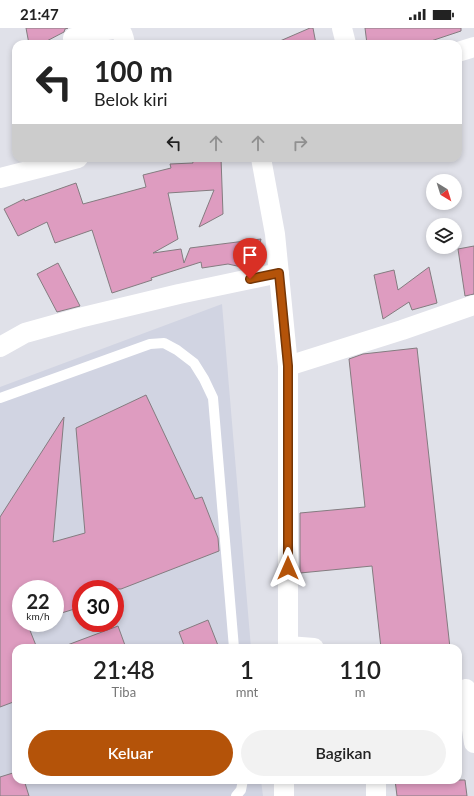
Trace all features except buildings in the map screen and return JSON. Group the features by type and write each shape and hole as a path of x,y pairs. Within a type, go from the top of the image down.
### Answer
{"street":[{"path":"74,38 109,28 115,28 120,30 124,40"},
{"path":"342,28 345,40"},
{"path":"462,51 474,47"},
{"path":"0,178 62,162"},
{"path":"262,162 275,234 288,366 288,644"},
{"path":"0,347 25,333 79,318 179,294 279,273"},
{"path":"288,366 402,330 474,305"},
{"path":"466,688 474,743"},
{"path":"284,784 284,796"},
{"path":"376,784 376,796"}],"lane":[{"path":"0,398 150,344 164,343 177,350 194,363 213,398 234,644"},
{"path":"236,796 241,790 242,784"}],"shaded area":[{"path":"222,304 251,644 12,644 12,784 262,784 263,796 0,796 0,387"}],"route":[{"path":"250,279 279,273 288,366 288,568"}]}
